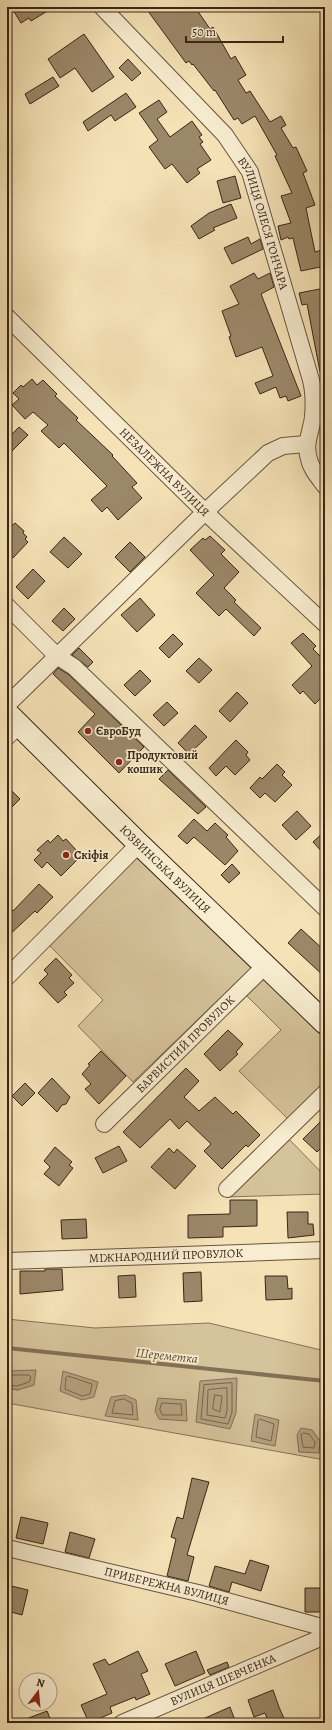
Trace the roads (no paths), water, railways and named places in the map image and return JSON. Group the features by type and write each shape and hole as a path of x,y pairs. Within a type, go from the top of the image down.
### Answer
{"main road":[{"name":"ЮЗВИНСЬКА ВУЛИЦЯ","path":"11,725 139,844 325,1023"}],"street":[{"name":"ВУЛИЦЯ ОЛЕСЯ ГОНЧАРА","path":"102,7 225,134 250,172 312,384 313,418 306,444 309,461 325,486"},
{"name":"НЕЗАЛЕЖНА ВУЛИЦЯ","path":"7,317 204,512 325,624"},
{"path":"7,706 204,512 268,453 283,446 306,444"},
{"path":"7,606 57,656 74,667 325,908"},
{"path":"7,976 139,844"},
{"name":"БАРВИСТИЙ ПРОВУЛОК","path":"104,1124 266,965"},
{"path":"227,1189 325,1093"},
{"name":"МІЖНАРОДНИЙ ПРОВУЛОК","path":"7,1261 325,1250"},
{"name":"ПРИБЕРЕЖНА ВУЛИЦЯ","path":"7,1548 198,1593 325,1628"},
{"name":"ВУЛИЦЯ ШЕВЧЕНКА","path":"122,1723 325,1636"}],"water":[{"path":"36,1370 34,1385 18,1390 7,1388 7,1371"},
{"path":"63,1371 98,1382 94,1397 82,1400 60,1391"},
{"path":"237,1378 236,1413 230,1429 196,1422 200,1381"},
{"path":"125,1395 136,1400 138,1420 105,1416 111,1397"},
{"path":"158,1398 186,1400 187,1421 159,1419 155,1411"},
{"path":"255,1414 279,1420 275,1446 251,1441"},
{"path":"301,1428 312,1430 320,1441 319,1453 299,1452 297,1435"}],"waterway":[{"name":"Шереметка","path":"7,1348 325,1381"}],"place":[{"name":"ЄвроБуд","path":"88,731"},
{"name":"Продуктовий кошик","path":"119,762"},
{"name":"Скіфія","path":"66,855"}]}
